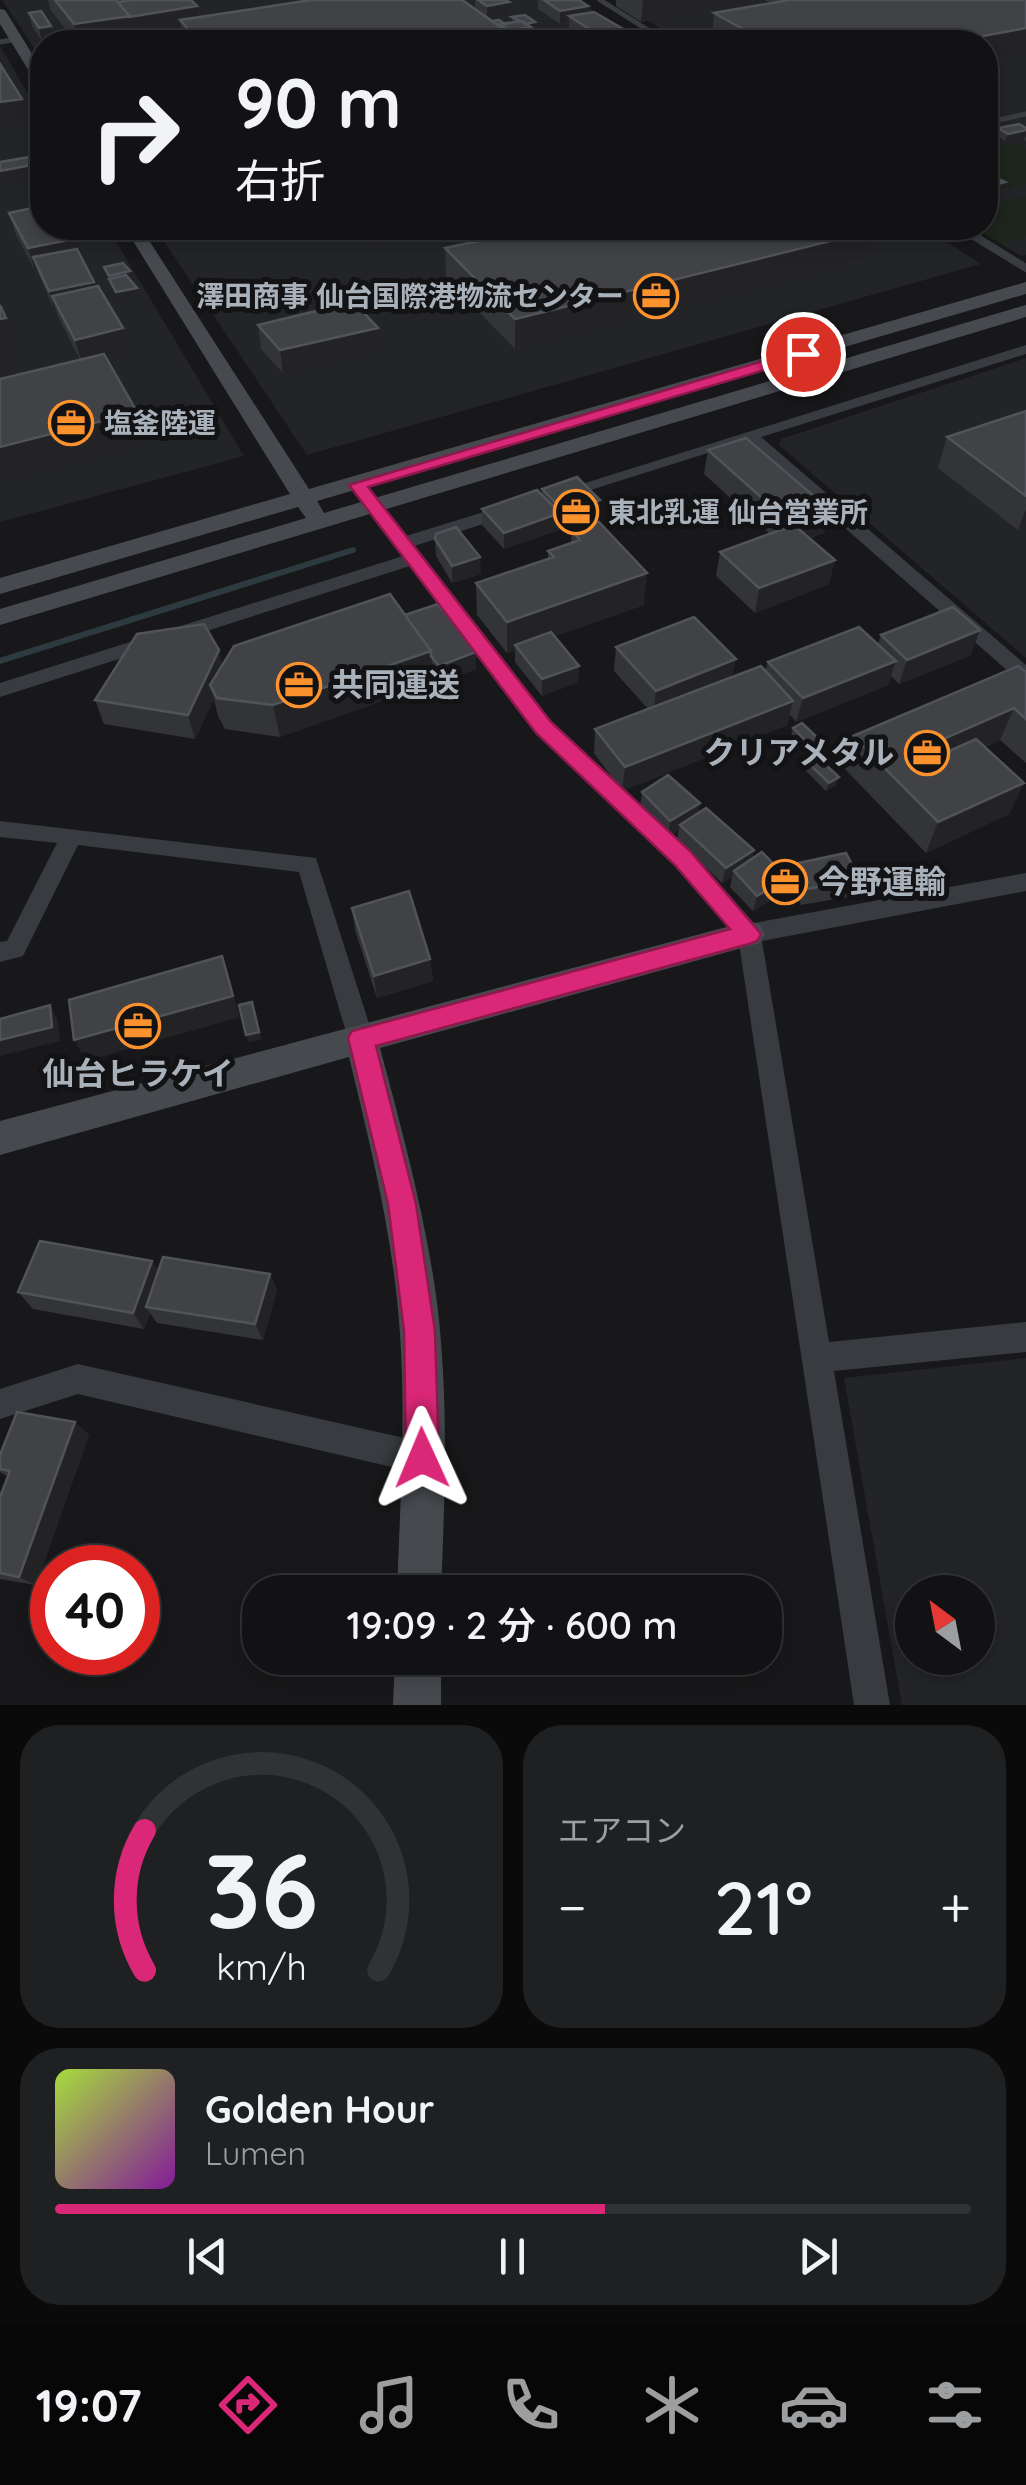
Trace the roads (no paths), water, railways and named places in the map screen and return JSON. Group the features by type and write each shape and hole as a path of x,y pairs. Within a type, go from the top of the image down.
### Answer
{"street":[{"path":"0,12 30,60"},
{"path":"141,240 311,510"},
{"path":"365,495 1026,288"},
{"path":"0,586 311,510 1026,311"},
{"path":"548,498 1026,348"},
{"path":"748,435 1026,676"},
{"path":"365,495 544,728 682,857 749,934 872,1705"},
{"path":"0,690 409,551 530,504"},
{"path":"0,617 311,510"},
{"path":"0,829 308,864 361,1038 402,1204 420,1331 419,1575"},
{"path":"0,952 15,949 72,836"},
{"path":"0,1138 749,934 1026,882"},
{"path":"817,1358 1026,1337"},
{"path":"0,1404 78,1379 422,1458"},
{"path":"416,1705 417,1675"}],"lane":[{"path":"600,0 648,30"},
{"path":"0,42 18,39"},
{"path":"998,120 1026,114"},
{"path":"980,240 1026,268"}],"waterway":[{"path":"0,661 353,550"}],"place":[{"name":"澤田商事 仙台国際港物流センター","path":"656,296"},
{"name":"塩釜陸運","path":"71,423"},
{"name":"東北乳運 仙台営業所","path":"576,512"},
{"name":"共同運送","path":"299,685"},
{"name":"クリアメタル","path":"927,753"},
{"name":"今野運輸","path":"785,882"},
{"name":"仙台ヒラケイ","path":"138,1026"}]}
